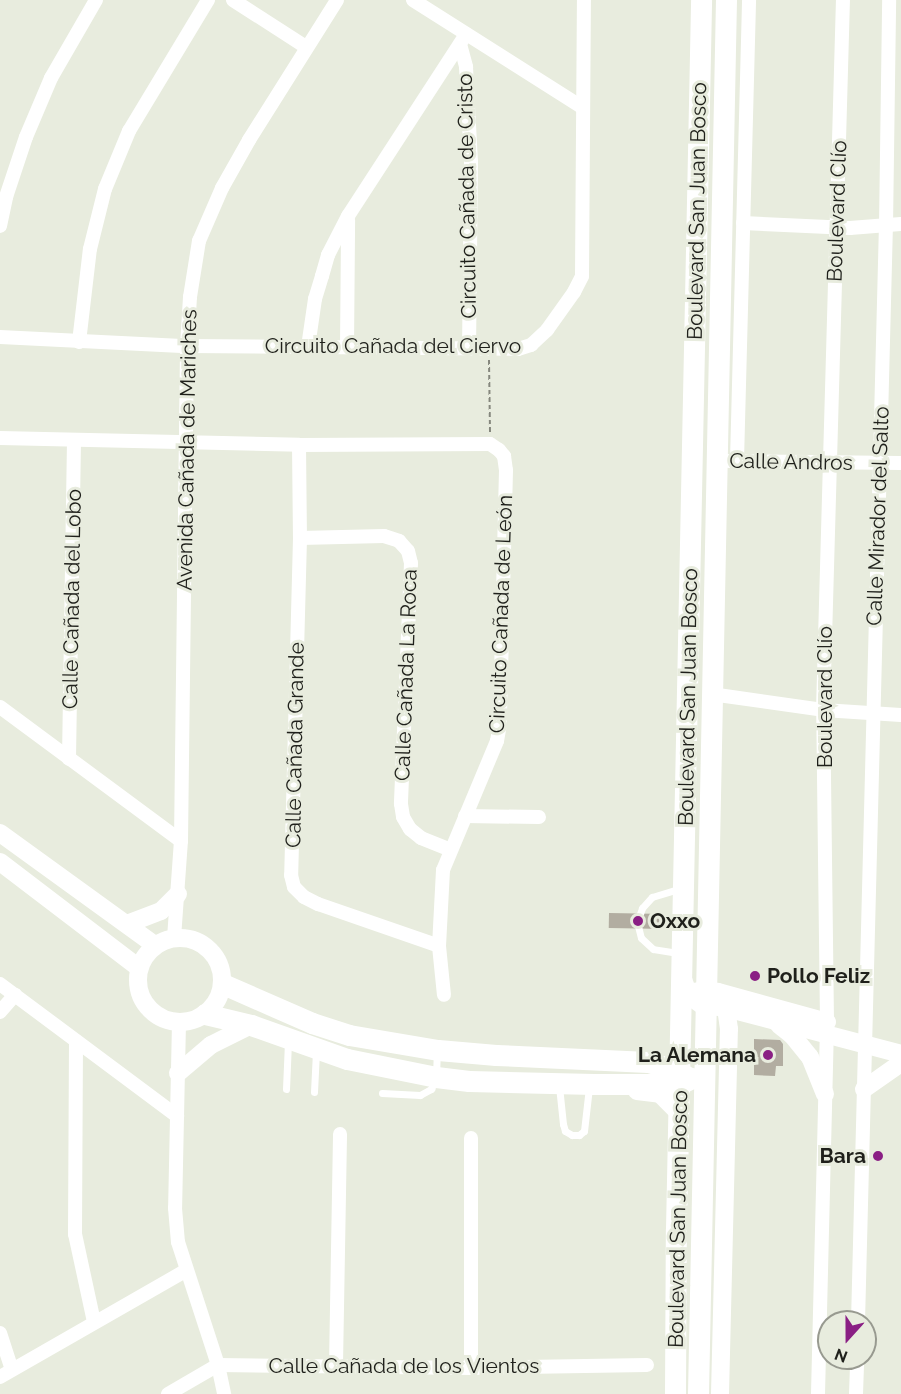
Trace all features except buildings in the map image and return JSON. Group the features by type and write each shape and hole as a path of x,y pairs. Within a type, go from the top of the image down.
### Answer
{"main road":[{"name":"Boulevard San Juan Bosco","path":"682,964 702,0"},
{"name":"Boulevard San Juan Bosco","path":"698,1394 705,1099 705,1059 699,1003 711,694 727,461 726,0"},
{"path":"633,1062 662,1051 699,1003 700,988 694,987 682,964"},
{"path":"223,984 312,1023 349,1035 438,1050 660,1064 683,1078 705,1099"},
{"name":"Boulevard San Juan Bosco","path":"675,1394 679,1113 683,1078 699,1003"},
{"path":"206,1014 251,1025 316,1049 385,1068 436,1077 559,1084 683,1078 705,1059"},
{"path":"678,1137 689,1125 700,1131 704,1139"}],"street":[{"path":"0,226 6,197 22,147 51,78 96,0"},
{"path":"79,342 90,249 105,189 129,131 207,0"},
{"path":"233,0 306,46"},
{"name":"Avenida Cañada de Mariches","path":"174,938 181,841 187,346 190,297 199,241 233,169 306,46 337,0"},
{"path":"414,0 463,39 583,108"},
{"name":"Circuito Cañada del Ciervo","path":"0,337 187,346 518,349 531,345 540,338 574,292 582,276 584,0"},
{"path":"727,461 743,223 749,0"},
{"name":"Boulevard Clío","path":"818,1394 826,1028 823,710 843,0"},
{"name":"Calle Mirador del Salto","path":"858,1310 886,226 889,0"},
{"path":"308,347 315,299 328,255 348,216 463,39"},
{"name":"Circuito Cañada de Cristo","path":"463,39 471,161 470,348"},
{"path":"346,347 348,216"},
{"path":"743,223 837,228 901,224"},
{"path":"0,438 299,444 490,444"},
{"name":"Calle Cañada del Lobo","path":"69,759 74,440"},
{"name":"Calle Cañada Grande","path":"299,444 300,538 291,875 294,887 304,897 318,904 439,946"},
{"name":"Circuito Cañada de León","path":"444,995 439,946 440,891 450,850 497,741 500,724 506,470 504,456 490,444"},
{"name":"Calle Andros","path":"727,461 901,463"},
{"name":"Calle Cañada La Roca","path":"300,538 384,536 399,541 408,551 411,562 401,804 403,817 410,829 421,838 450,850"},
{"path":"711,694 823,710 901,715"},
{"path":"0,707 181,841"},
{"path":"465,816 539,817"},
{"path":"0,833 155,945"},
{"path":"0,862 139,968"},
{"path":"127,924 161,911 178,894"},
{"path":"174,938 198,941 209,949 222,971 223,984 218,1001 206,1014 197,1019 178,1022 164,1019 151,1010 142,998 138,983 139,968 155,945 174,938"},
{"path":"0,984 177,1116"},
{"path":"0,1012 15,995"},
{"path":"699,1003 773,1021 826,1028"},
{"path":"699,1003 826,1028 866,1039 901,1054"},
{"path":"699,1003 729,1029 720,1394"},
{"path":"773,1021 792,1035 810,1057 825,1094"},
{"path":"178,1022 176,1220 178,1242 185,1271 218,1365 224,1394"},
{"path":"178,1073 211,1045 251,1025"},
{"path":"866,1039 901,1042"},
{"path":"76,1041 75,1234 94,1322"},
{"path":"864,1089 901,1063"},
{"path":"592,1084 609,1090 660,1094 679,1113"},
{"path":"336,1365 340,1134"},
{"path":"471,1138 471,1368"},
{"path":"0,1333 6,1373 185,1271"},
{"path":"168,1394 218,1365"},
{"name":"Calle Cañada de los Vientos","path":"218,1365 471,1368 647,1365"},
{"path":"856,1394 857,1370"}],"lane":[{"path":"682,964 653,949 641,938 637,922 642,909 652,897 684,887"},
{"path":"286,1089 288,1039"},
{"path":"314,1092 316,1049"},
{"path":"382,1093 420,1095 431,1089 436,1077 438,1050"},
{"path":"559,1084 563,1124 565,1131 572,1135 579,1135 584,1131 592,1084"}],"path":[{"path":"489,348 490,444"}],"place":[{"name":"Oxxo","path":"638,921"},
{"name":"Pollo Feliz","path":"755,976"},
{"name":"La Alemana","path":"768,1055"},
{"name":"Bara","path":"878,1156"}]}
